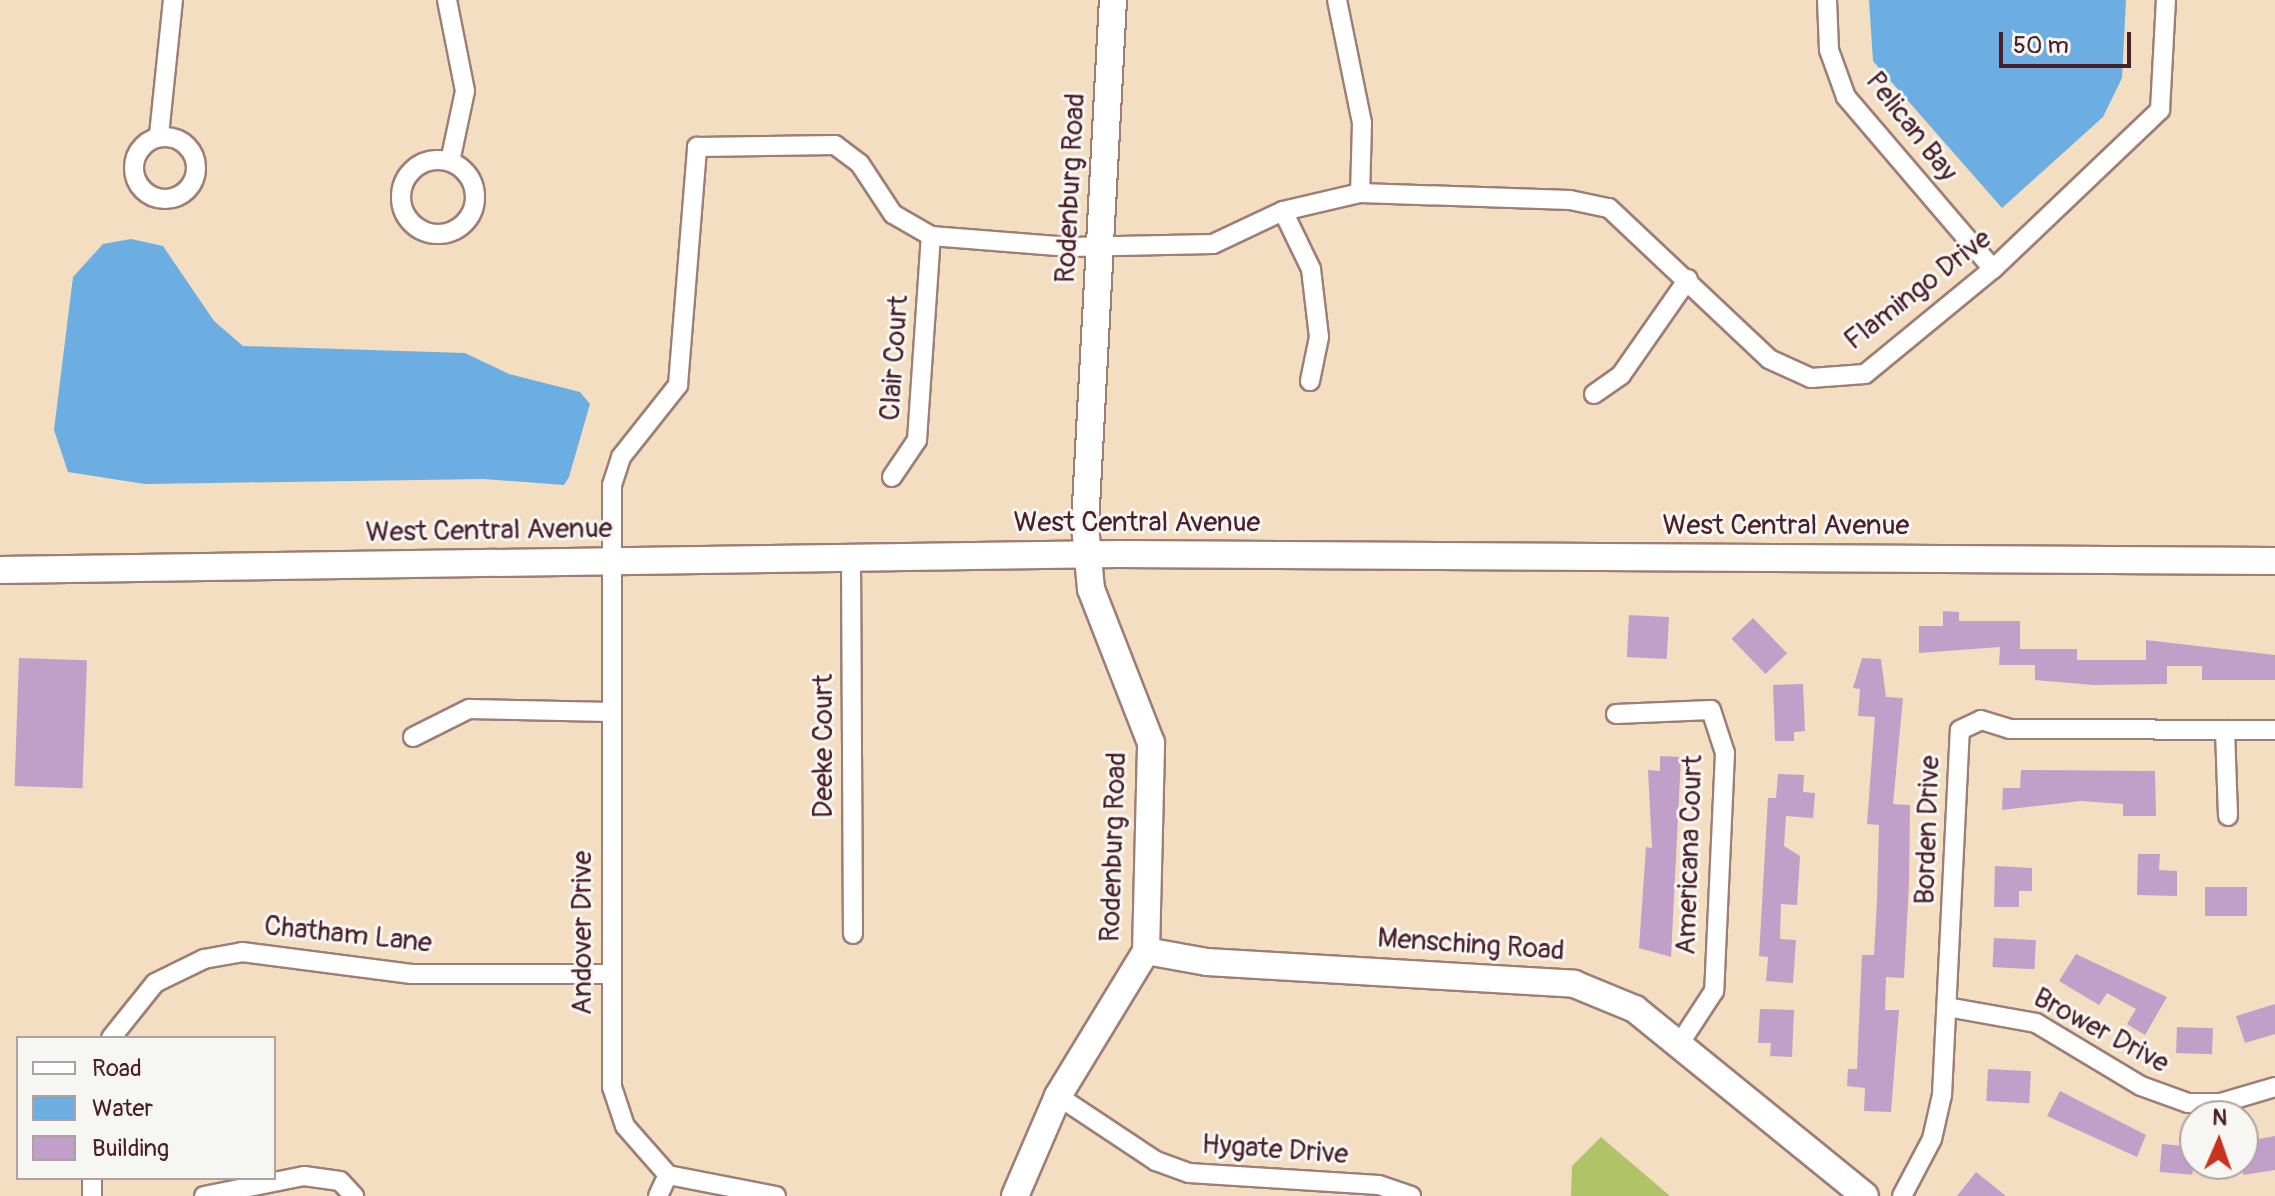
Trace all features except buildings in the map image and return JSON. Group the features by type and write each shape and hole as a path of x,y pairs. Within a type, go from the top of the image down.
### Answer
{"street":[{"path":"159,135 173,0"},
{"path":"447,0 465,91 451,157"},
{"name":"Rodenburg Road","path":"1015,1196 1058,1096 1146,951 1151,743 1108,641 1087,555 1113,0"},
{"path":"1337,0 1360,109 1360,193"},
{"name":"Pelican Bay","path":"1827,0 1829,50 1846,97 1993,269"},
{"name":"Flamingo Drive","path":"1609,208 1688,279 1769,359 1811,378 1865,374 1993,269 2160,110 2166,0"},
{"name":"Andover Drive","path":"668,1175 616,1105 611,974 611,561 617,466 678,385 697,147 835,145 860,164 893,214 931,236"},
{"path":"451,157 468,175 472,203 454,232 431,234 410,222 401,200 417,168 451,157"},
{"path":"931,236 1101,246 1213,244 1283,211 1360,193 1570,200 1609,208 1617,190"},
{"path":"1283,211 1311,269 1319,337 1310,381"},
{"name":"Clair Court","path":"892,477 917,440 931,236"},
{"path":"1594,394 1621,375 1688,279"},
{"name":"West Central Avenue","path":"0,570 1087,555 2275,561"},
{"name":"Deeke Court","path":"851,558 853,934"},
{"path":"413,737 469,709 610,712"},
{"name":"Americana Court","path":"1616,714 1711,710 1725,753 1714,991 1680,1043"},
{"name":"Borden Drive","path":"1902,1196 1935,1124 1947,1007 1965,724 2275,730"},
{"path":"2225,730 2228,816"},
{"name":"Mensching Road","path":"1146,951 1207,962 1538,977 1635,1009 1865,1196"},
{"name":"Chatham Lane","path":"113,1036 155,983 204,959 242,952 412,974 611,974"},
{"name":"Brower Drive","path":"1947,1007 2036,1023 2141,1086 2188,1103 2221,1103 2275,1087"},
{"name":"Hygate Drive","path":"1058,1096 1156,1161 1189,1173 1379,1185 1411,1196"},
{"path":"658,1196 668,1175 776,1196"},
{"path":"204,1196 304,1176 340,1181 354,1196"}],"green space":[{"path":"1601,1137 1670,1196 1571,1196 1572,1166"}],"water":[{"path":"1869,0 2126,0 2122,78 2103,117 2002,208 1873,61"},
{"path":"131,239 163,246 214,321 243,346 465,353 509,374 580,392 590,404 569,477 564,485 483,479 145,484 68,472 54,430 73,277 103,244"}]}
